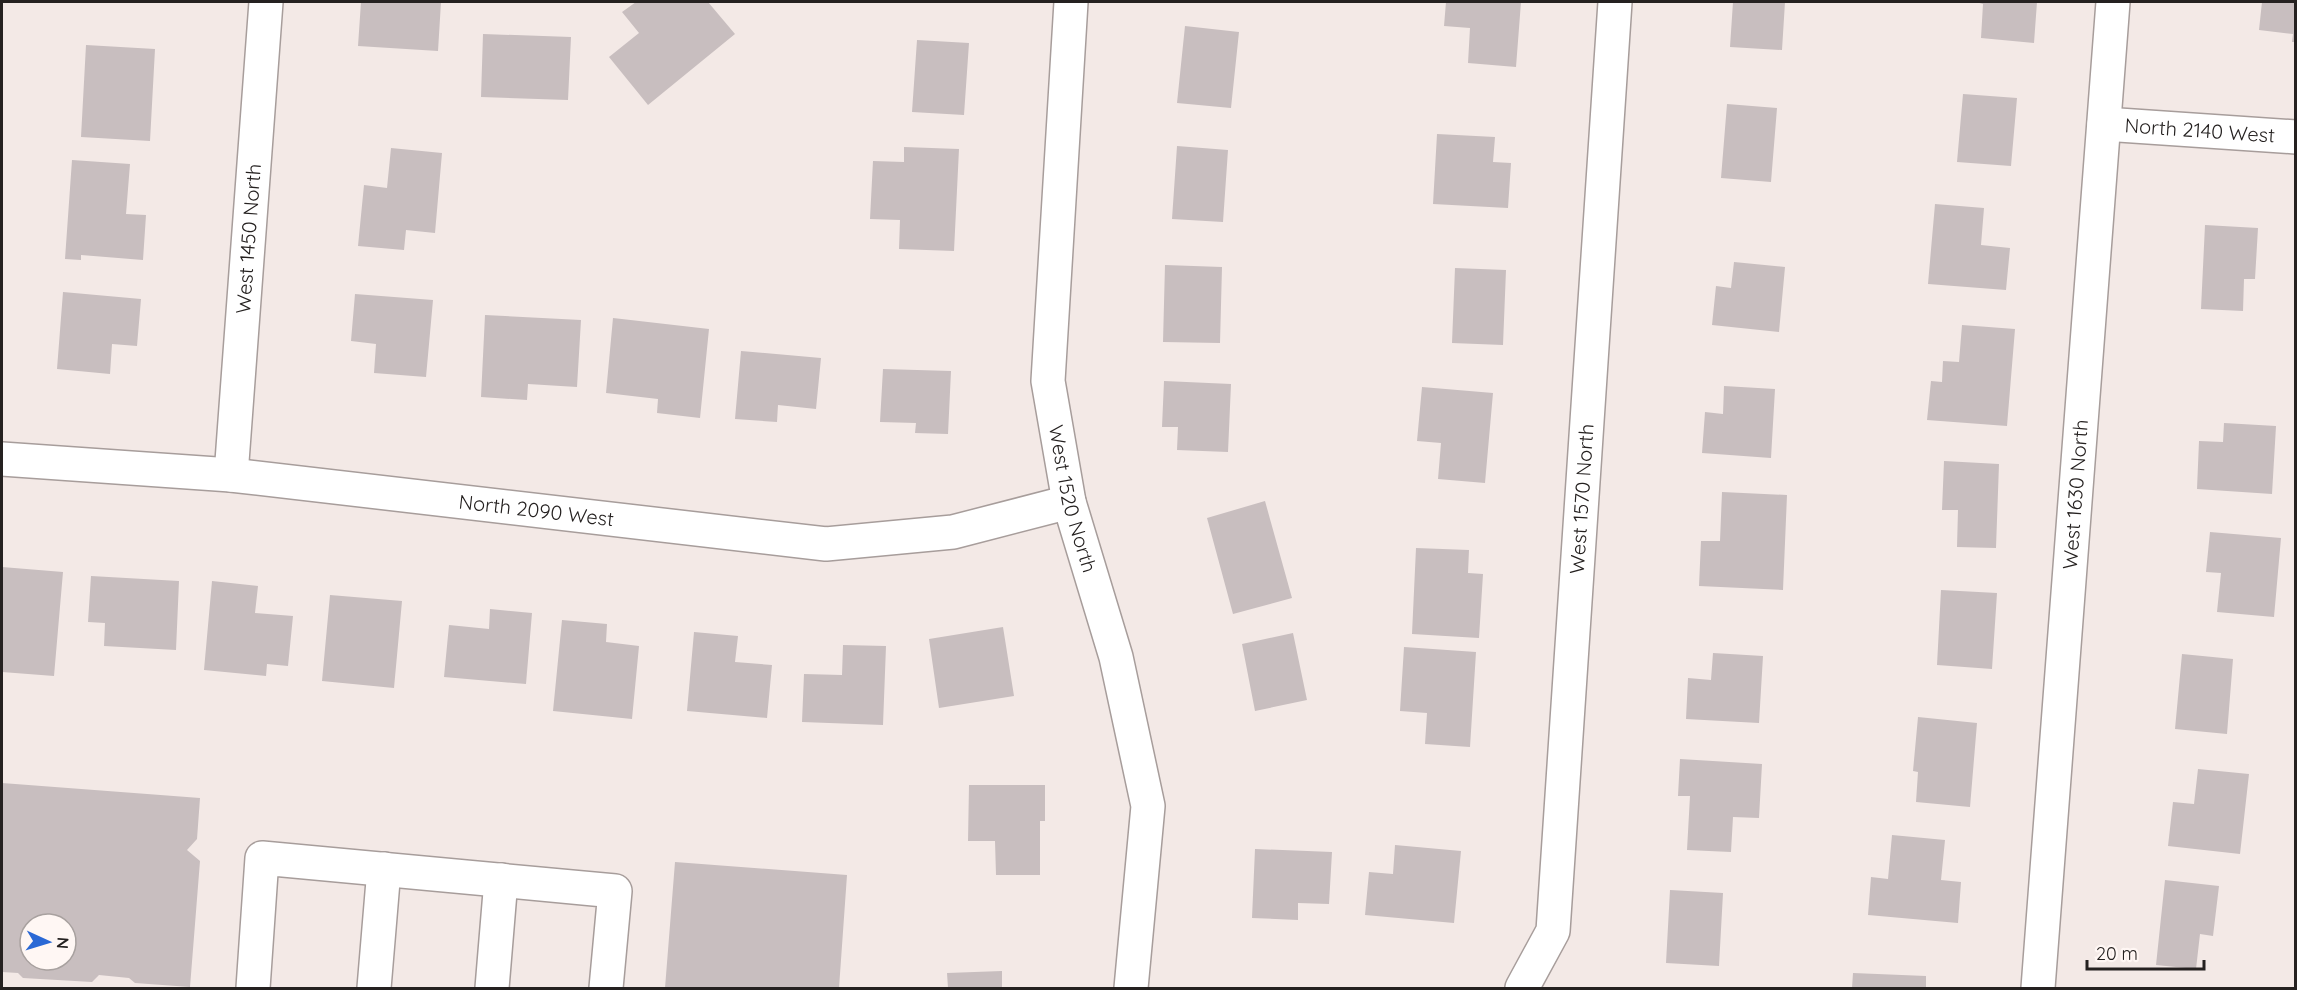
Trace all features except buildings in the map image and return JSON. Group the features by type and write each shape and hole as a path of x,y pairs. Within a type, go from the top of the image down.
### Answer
{"street":[{"name":"West 1450 North","path":"231,475 266,2"},
{"name":"West 1520 North","path":"1071,2 1048,381 1069,502 1116,657 1148,806 1131,988"},
{"name":"West 1570 North","path":"1522,988 1553,931 1616,2"},
{"name":"West 1630 North","path":"2038,988 2113,2"},
{"name":"North 2140 West","path":"2104,124 2295,137"},
{"name":"North 2090 West","path":"2,459 231,475 826,544 953,532 1069,502"},
{"path":"253,988 262,858 615,891 606,988"},
{"path":"374,988 384,869"},
{"path":"492,988 501,880"}]}
